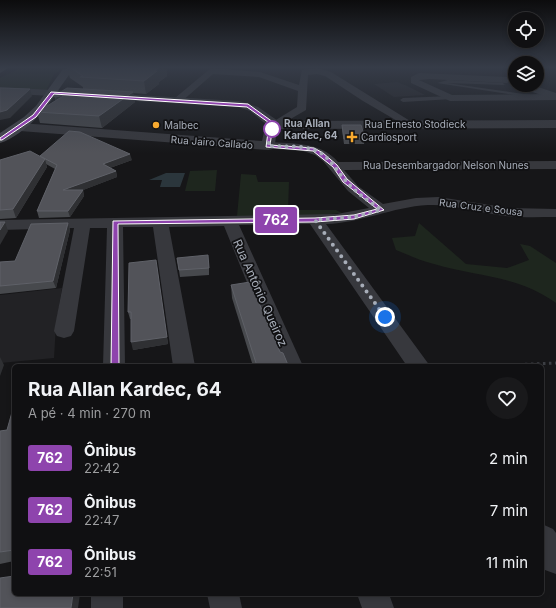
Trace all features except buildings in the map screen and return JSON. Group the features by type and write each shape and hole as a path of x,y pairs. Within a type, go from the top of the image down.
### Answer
{"main road":[{"path":"0,139 20,127 34,116 50,96"},
{"path":"0,125 34,116"}],"street":[{"path":"113,96 248,106 275,125"},
{"path":"178,100 182,96"},
{"path":"268,146 270,132 275,125 302,108 303,96"},
{"path":"361,96 410,124"},
{"path":"447,96 450,98 552,97"},
{"name":"Rua Ernesto Stodieck","path":"275,125 556,124"},
{"name":"Rua Jairo Callado","path":"20,127 314,150 335,166 345,181 381,210"},
{"name":"Rua Desembargador Nelson Nunes","path":"335,166 556,165"},
{"name":"Rua Cruz e Sousa","path":"0,225 160,221 315,220 354,217 401,204 440,200 509,212 556,214"},
{"name":"Rua Antônio Queiroz","path":"229,220 291,364"},
{"path":"315,220 418,364"},
{"path":"160,221 184,364"},
{"path":"114,364 115,222"},
{"path":"64,330 83,223"},
{"path":"544,542 556,559"},
{"path":"107,596 107,608"},
{"path":"223,596 226,608"},
{"path":"374,596 378,608"}],"lane":[{"path":"403,100 450,98"}],"path":[{"path":"532,364 556,363"}],"shaded area":[{"path":"217,170 215,191 185,191 190,171"},
{"path":"166,173 185,173 180,187 160,187 162,180 149,180"},
{"path":"241,174 256,175 258,182 289,182 288,210 336,210 342,213 310,216 237,216"},
{"path":"419,223 466,264 507,268 529,260 520,244 530,246 556,263 556,303 542,294 512,282 429,263 396,250 392,238 415,236"},
{"path":"62,288 56,324 54,358 0,363 0,295"}],"bus line":[{"name":"762","path":"0,139 20,127 34,116 50,96"},
{"name":"762","path":"110,96 239,104 254,108 275,125 270,132 268,146 305,148 314,150 335,166 345,181 381,210 354,217 315,220 187,220 115,222 114,364"}],"place":[{"name":"Malbec","path":"156,125"},
{"name":"Rua Allan Kardec, 64","path":"272,129"},
{"name":"Cardiosport","path":"352,137"}],"route":[{"path":"272,129 268,139 268,146 305,148 314,150 335,166 345,181 381,210 354,217 315,220 385,317"}]}
